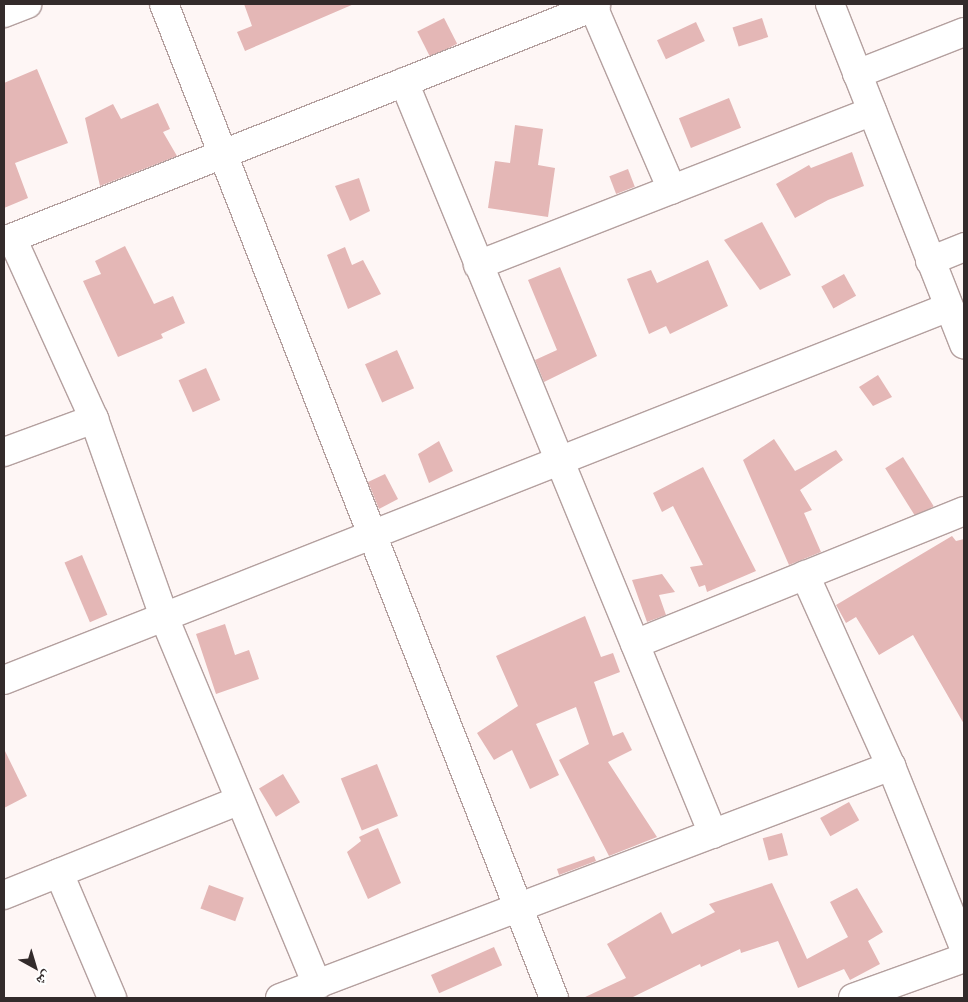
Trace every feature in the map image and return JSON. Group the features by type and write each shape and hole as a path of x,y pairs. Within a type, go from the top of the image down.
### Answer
{"street":[{"path":"4,13 27,4"},
{"path":"164,4 554,998"},
{"path":"830,4 964,345"},
{"path":"317,985 164,618 94,419 8,239 594,6 672,190"},
{"path":"857,74 964,32"},
{"path":"404,82 559,463 714,834"},
{"path":"478,265 872,111"},
{"path":"930,261 964,247"},
{"path":"4,680 373,537 949,307"},
{"path":"4,452 94,419"},
{"path":"635,644 964,511"},
{"path":"805,575 891,766 964,948"},
{"path":"280,998 891,766"},
{"path":"4,895 240,800"},
{"path":"59,873 112,998"},
{"path":"853,998 964,958"}],"building":[{"path":"244,4 354,4 245,51 237,32 252,26"},
{"path":"444,18 457,44 430,57 417,32"},
{"path":"762,18 768,37 739,47 733,28"},
{"path":"696,22 705,41 666,59 657,40"},
{"path":"37,69 68,143 15,163 28,198 4,208 4,83"},
{"path":"729,98 741,128 691,148 679,118"},
{"path":"158,103 170,129 163,132 177,156 100,186 85,118 113,104 121,119"},
{"path":"515,125 543,129 538,165 555,168 548,217 488,208 495,161 510,163"},
{"path":"852,152 864,186 828,200 795,218 776,184 809,165 811,168"},
{"path":"628,169 635,187 616,194 609,176"},
{"path":"359,178 370,211 350,221 335,186"},
{"path":"762,222 791,275 760,290 724,240"},
{"path":"125,246 154,304 173,296 185,323 161,334 163,338 118,357 83,281 101,274 95,261"},
{"path":"345,247 352,265 363,260 381,294 348,309 327,255"},
{"path":"708,260 728,306 670,334 666,326 649,334 627,279 651,270 657,283"},
{"path":"560,267 597,356 544,382 535,360 557,350 528,280"},
{"path":"844,274 856,296 833,308 821,287"},
{"path":"397,350 414,388 382,403 365,364"},
{"path":"206,368 220,400 193,412 179,380"},
{"path":"878,375 892,397 873,406 859,387"},
{"path":"774,439 795,471 836,450 843,460 800,490 812,510 804,513 821,552 789,565 743,460"},
{"path":"439,441 453,471 429,483 418,454"},
{"path":"903,457 934,506 916,517 885,468"},
{"path":"703,467 756,571 707,592 705,585 699,587 690,567 703,565 673,506 662,512 653,493"},
{"path":"385,474 398,499 379,509 368,482"},
{"path":"952,536 956,541 964,539 964,724 913,635 879,655 856,617 846,623 836,605"},
{"path":"82,555 107,615 90,622 65,562"},
{"path":"662,574 675,592 659,595 666,615 647,622 632,580"},
{"path":"585,616 601,657 613,653 620,672 594,682 613,736 623,732 632,750 608,762 657,837 609,856 559,760 589,744 576,707 536,724 559,775 530,789 512,750 494,760 477,733 518,706 496,656"},
{"path":"225,624 235,655 249,650 259,679 216,694 196,634"},
{"path":"4,749 27,796 4,808"},
{"path":"377,764 398,816 362,831 341,779"},
{"path":"283,774 300,802 276,817 259,788"},
{"path":"849,802 859,820 830,836 820,818"},
{"path":"378,828 401,883 368,899 347,852 361,841 359,837"},
{"path":"782,833 788,855 769,860 763,838"},
{"path":"594,856 596,861 559,875 557,869"},
{"path":"772,883 807,959 848,937 830,902 857,888 883,932 868,941 880,964 850,980 844,969 798,988 778,941 741,953 740,949 701,967 700,964 631,998 583,998 626,978 607,944 661,912 672,934 715,912 709,904"},
{"path":"209,885 244,898 235,921 200,908"},
{"path":"494,947 502,965 439,993 431,975"}]}
